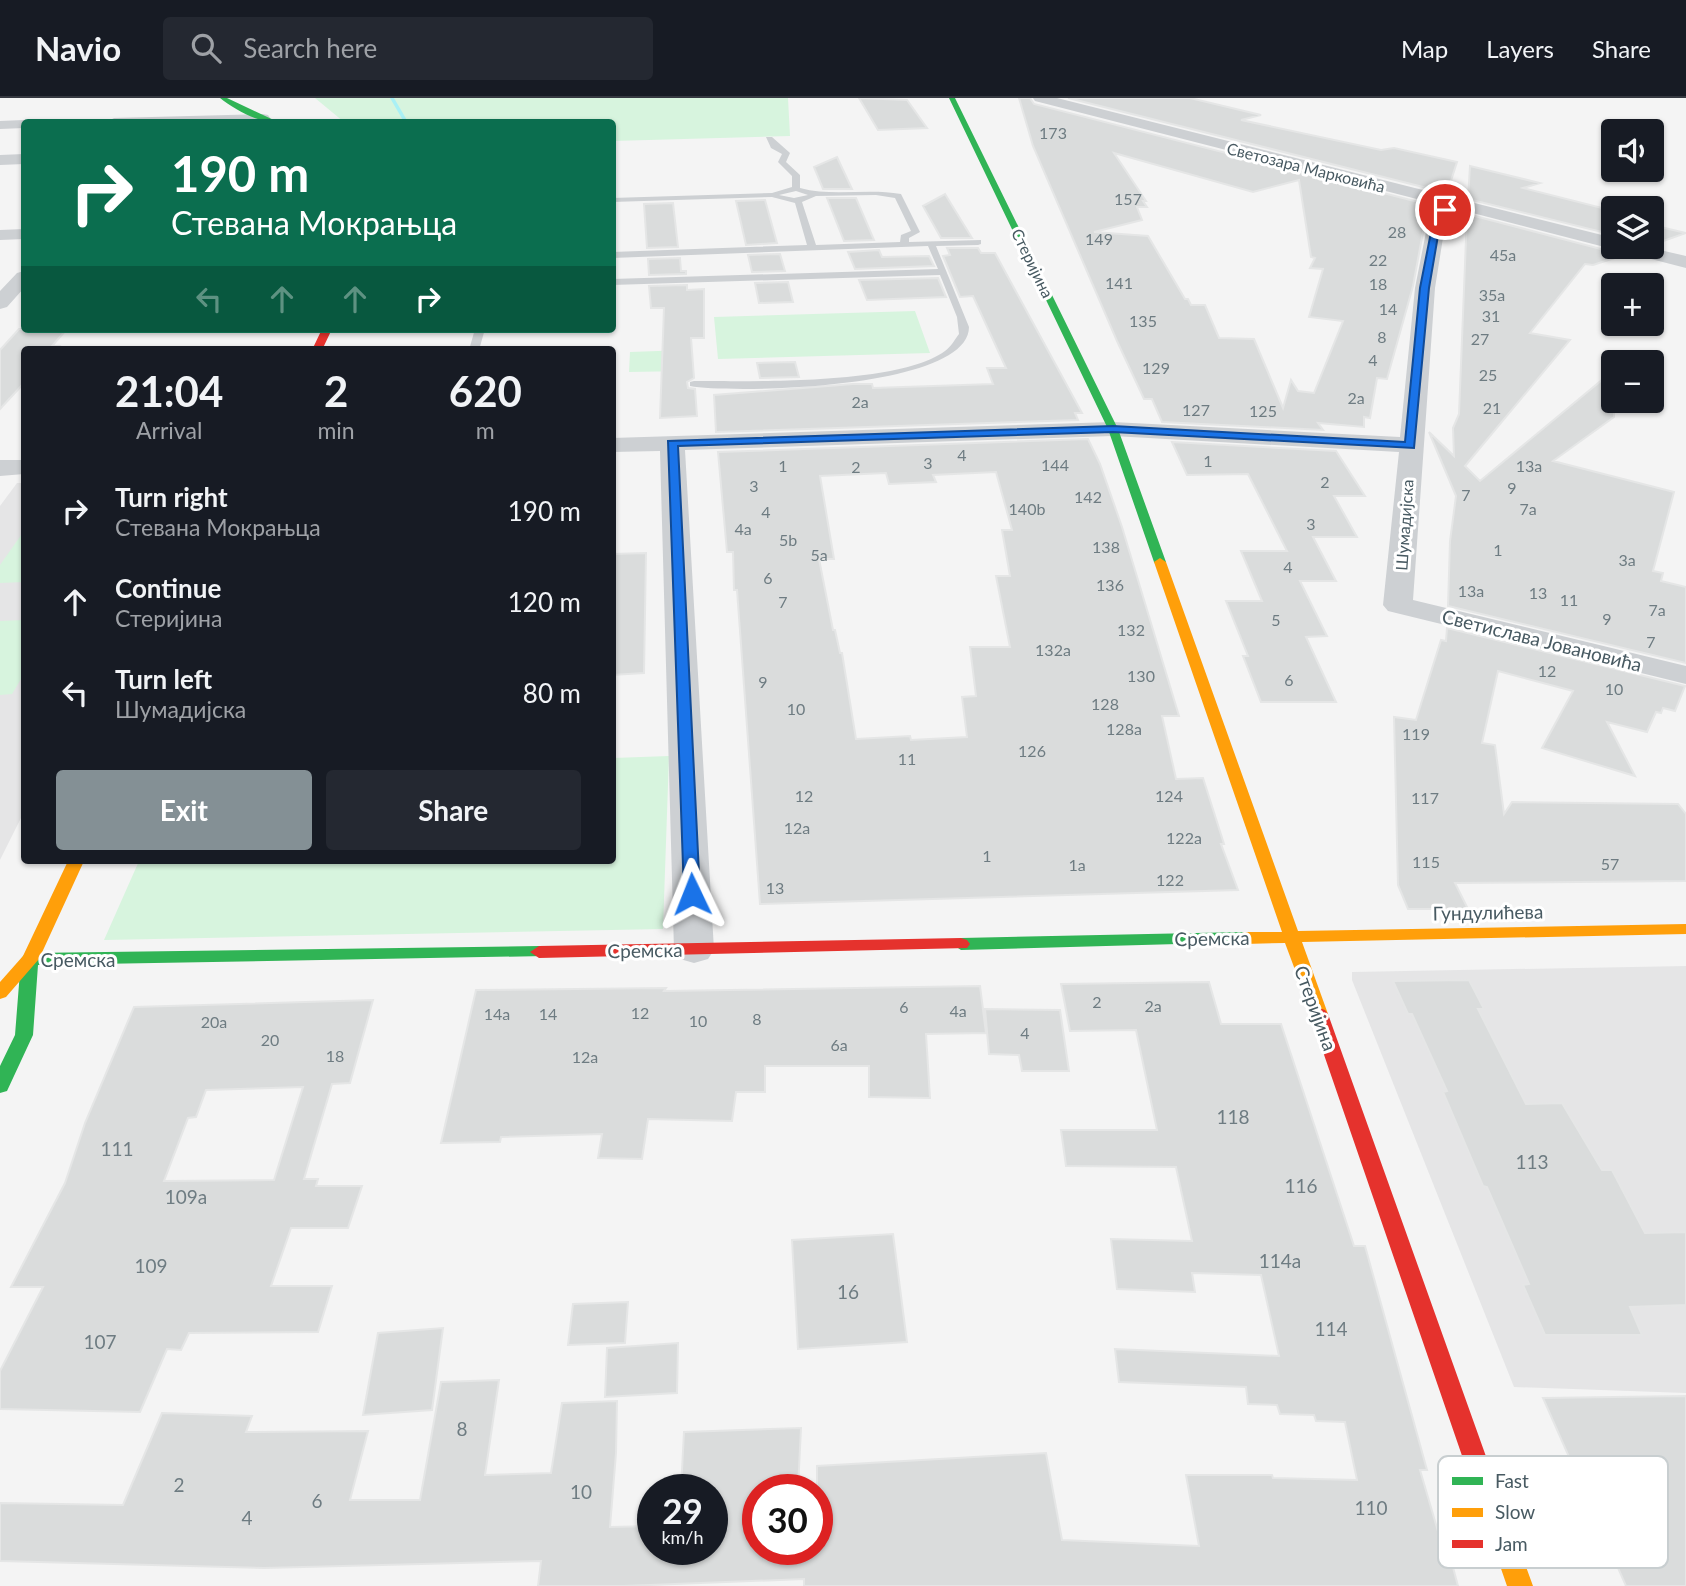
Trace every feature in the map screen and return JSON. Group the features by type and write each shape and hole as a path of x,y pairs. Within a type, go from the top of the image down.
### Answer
{"street":[{"name":"Стеријина","path":"953,98 1113,429 1474,1456"},
{"name":"Светозара Марковића","path":"1040,98 1601,241"},
{"path":"210,119 230,103 267,119"},
{"path":"154,119 199,119"},
{"path":"0,125 21,124"},
{"path":"0,160 21,159"},
{"name":"Шумадијска","path":"1398,605 1424,288 1438,217 1457,205"},
{"path":"0,235 21,234"},
{"path":"1664,257 1686,262"},
{"path":"0,303 21,280"},
{"path":"616,445 1113,429 1410,445"},
{"path":"672,443 694,950"},
{"path":"0,468 21,467"},
{"name":"Светислава Јовановића","path":"1398,605 1686,675"},
{"path":"0,993 15,959 74,864"},
{"name":"Гундулићева","path":"1291,936 1686,929"},
{"name":"Сремска","path":"15,959 694,950 1291,936"},
{"path":"0,1086 24,1035 15,959"},
{"name":"Стеријина","path":"1514,1568 1520,1586"}],"lane":[{"path":"769,139 774,146 786,153 782,162 796,175 796,189"},
{"path":"616,200 774,195 796,189 814,194 876,193 900,197 916,232 904,237 905,245"},
{"path":"774,195 778,199 797,201 810,198 814,194"},
{"path":"797,201 812,248"},
{"path":"616,255 978,242"},
{"path":"694,384 850,380 908,370 936,360 955,347 965,332 965,325 931,244"},
{"path":"616,282 943,272"}],"shaded area":[{"path":"17,483 21,483 21,818 0,860 0,506"},
{"path":"1686,966 1686,1393 1514,1387 1352,980 1352,972"}],"green space":[{"path":"315,98 788,98 790,136 616,141 616,119 340,119"},
{"path":"915,311 930,353 718,359 714,317"},
{"path":"686,350 686,371 629,372 630,352"},
{"path":"21,535 21,582 0,583 0,565"},
{"path":"21,620 21,679 12,694 0,695 0,621"},
{"path":"669,756 663,929 104,940 138,864 616,864 616,758"}],"building":[{"path":"859,98 907,100 927,128 878,130"},
{"path":"1019,98 1030,98 1034,104 1438,207 1426,216 1413,286 1387,379 1377,378 1370,418 1364,417 1364,427 1318,423 1323,430 1162,422 1152,399 1144,399 1033,146","holes":["1114,153 1253,192 1299,180 1311,257 1315,258 1310,268 1323,269 1309,317 1343,321 1314,393 1298,391 1291,380 1283,408 1254,339 1219,338 1205,305 1191,305 1188,299 1185,299 1148,236 1094,232 1142,220 1137,207 1147,207 1143,201 1146,201"]},
{"path":"1068,98 1190,98 1261,115 1241,120 1381,150 1394,148 1457,162 1447,193"},
{"path":"837,157 852,189 823,189 814,167"},
{"path":"1470,166 1540,183 1523,188 1601,208 1601,232 1468,199"},
{"path":"945,194 972,238 941,238 923,206"},
{"path":"827,198 856,198 874,240 844,241"},
{"path":"765,200 777,243 746,245 736,201"},
{"path":"673,203 678,247 647,248 644,204"},
{"path":"1467,214 1601,249 1601,259 1612,259 1593,265 1585,264 1530,333 1570,340 1465,466 1480,481 1601,381 1601,413 1614,413 1614,417 1553,461 1674,492 1653,571 1663,573 1661,581 1686,587 1686,663 1448,606 1450,541 1456,496 1429,432 1454,456 1453,428 1459,414"},
{"path":"1664,228 1686,233 1664,241"},
{"path":"947,248 978,248 981,253 995,253 1082,413 1075,413 1078,420 716,432 714,395 853,384 872,384 873,388 993,384 987,368 1006,368 973,296 960,297 943,256 950,255"},
{"path":"879,250 882,257 929,256 934,266 855,269 848,252"},
{"path":"780,254 785,271 752,272 748,255"},
{"path":"680,258 681,271 686,271 686,274 649,275 648,259"},
{"path":"938,278 946,297 867,300 859,280"},
{"path":"788,282 793,302 759,303 755,283"},
{"path":"687,285 687,290 704,289 704,338 691,338 694,378 687,382 688,388 695,389 697,416 660,418 664,308 651,308 649,286"},
{"path":"19,329 21,333 63,333 52,346 21,346 21,386 0,409 0,350"},
{"path":"795,362 799,377 760,378 757,363"},
{"path":"1088,439 1100,464 1122,527 1179,716 1162,716 1176,779 1203,778 1224,844 1221,844 1238,890 760,904 737,590 734,590 733,552 727,552 718,452","holes":["996,472 1012,530 1002,530 1010,576 996,576 1010,647 970,647 976,696 962,697 967,737 856,739 842,653 833,630 819,559 834,559 820,476 886,473 889,484 936,482 933,475"]},
{"path":"1172,442 1336,451 1365,496 1334,496 1357,537 1313,537 1336,581 1300,581 1327,636 1306,637 1336,702 1261,702 1243,656 1248,656 1226,601 1262,601 1241,551 1287,551 1248,474 1187,475"},
{"path":"646,553 644,673 616,675 616,554"},
{"path":"1447,628 1685,686 1675,711 1663,708 1661,713 1656,712 1647,732 1607,722 1635,776 1542,748 1573,691 1498,671 1482,743 1495,745 1504,814 1512,802 1678,804 1686,814 1686,881 1455,883 1468,909 1408,909 1398,885 1394,717 1416,720 1441,640 1446,641"},
{"path":"1469,980 1484,1009 1478,1009 1526,1104 1562,1103 1602,1170 1612,1170 1645,1233 1686,1232 1686,1305 1630,1307 1642,1335 1545,1335 1523,1285 1529,1284 1443,1092 1447,1091 1412,1014 1408,1014 1393,981"},
{"path":"1209,982 1221,1024 1281,1024 1354,1246 1365,1246 1427,1470 1420,1470 1438,1531 1438,1568 1453,1568 1458,1586 804,1586 804,1579 624,1586 538,1586 541,1561 264,1568 0,1561 0,1503 123,1505 162,1413 252,1416 246,1432 368,1431 350,1500 420,1500 441,1382 499,1380 485,1475 551,1473 562,1403 617,1401 610,1527 637,1526 637,1565 728,1565 728,1474 682,1474 684,1432 801,1428 799,1474 742,1474 742,1565 833,1565 833,1474 817,1474 817,1466 1046,1453 1062,1540 1199,1546 1186,1475 1272,1475 1273,1478 1357,1480 1345,1422 1316,1421 1314,1415 1280,1414 1277,1405 1248,1404 1246,1387 1119,1382 1115,1349 1279,1356 1261,1275 1192,1273 1195,1292 1117,1289 1111,1239 1192,1241 1176,1167 1066,1166 1061,1130 1157,1130 1136,1030 1070,1031 1061,984"},
{"path":"980,986 986,1033 926,1034 930,1098 869,1097 869,1066 765,1066 765,1092 736,1092 732,1121 648,1119 642,1159 598,1158 602,1134 501,1137 500,1142 441,1143 476,990 666,988 664,991"},
{"path":"373,1000 350,1083 332,1084 304,1179 318,1179 316,1186 362,1186 348,1228 291,1228 271,1286 332,1286 318,1332 189,1333 181,1350 167,1349 140,1412 0,1409 0,1371 43,1287 11,1287 65,1183 85,1123 134,1007","holes":["303,1087 274,1180 164,1181 188,1118 196,1117 206,1090"]},
{"path":"985,1009 1060,1010 1069,1071 1022,1071 1019,1055 989,1054"},
{"path":"893,1234 907,1342 798,1349 792,1240"},
{"path":"628,1302 625,1343 568,1345 573,1304"},
{"path":"443,1328 432,1410 363,1415 378,1333"},
{"path":"678,1343 677,1393 605,1397 607,1348"},
{"path":"1686,1396 1686,1586 1626,1586 1618,1568 1668,1568 1668,1456 1569,1456 1543,1398"}],"waterway":[{"path":"392,98 404,119"}],"traffic: fast":[{"path":"223,98 237,107 267,119"},
{"path":"952,98 1113,429 1160,562"},
{"path":"961,944 1244,938"},
{"path":"30,959 539,952"},
{"path":"0,1086 24,1035 30,959"}],"traffic: slow":[{"path":"1160,562 1319,1014"},
{"path":"0,993 30,959 75,864"},
{"path":"1244,938 1686,929"},
{"path":"1514,1568 1520,1586"}],"traffic: jam":[{"path":"319,346 325,333"},
{"path":"539,952 961,944"},
{"path":"1319,1014 1474,1456"}],"route":[{"path":"692,894 672,443 1113,429 1410,445 1424,288 1438,217 1445,210"}]}
